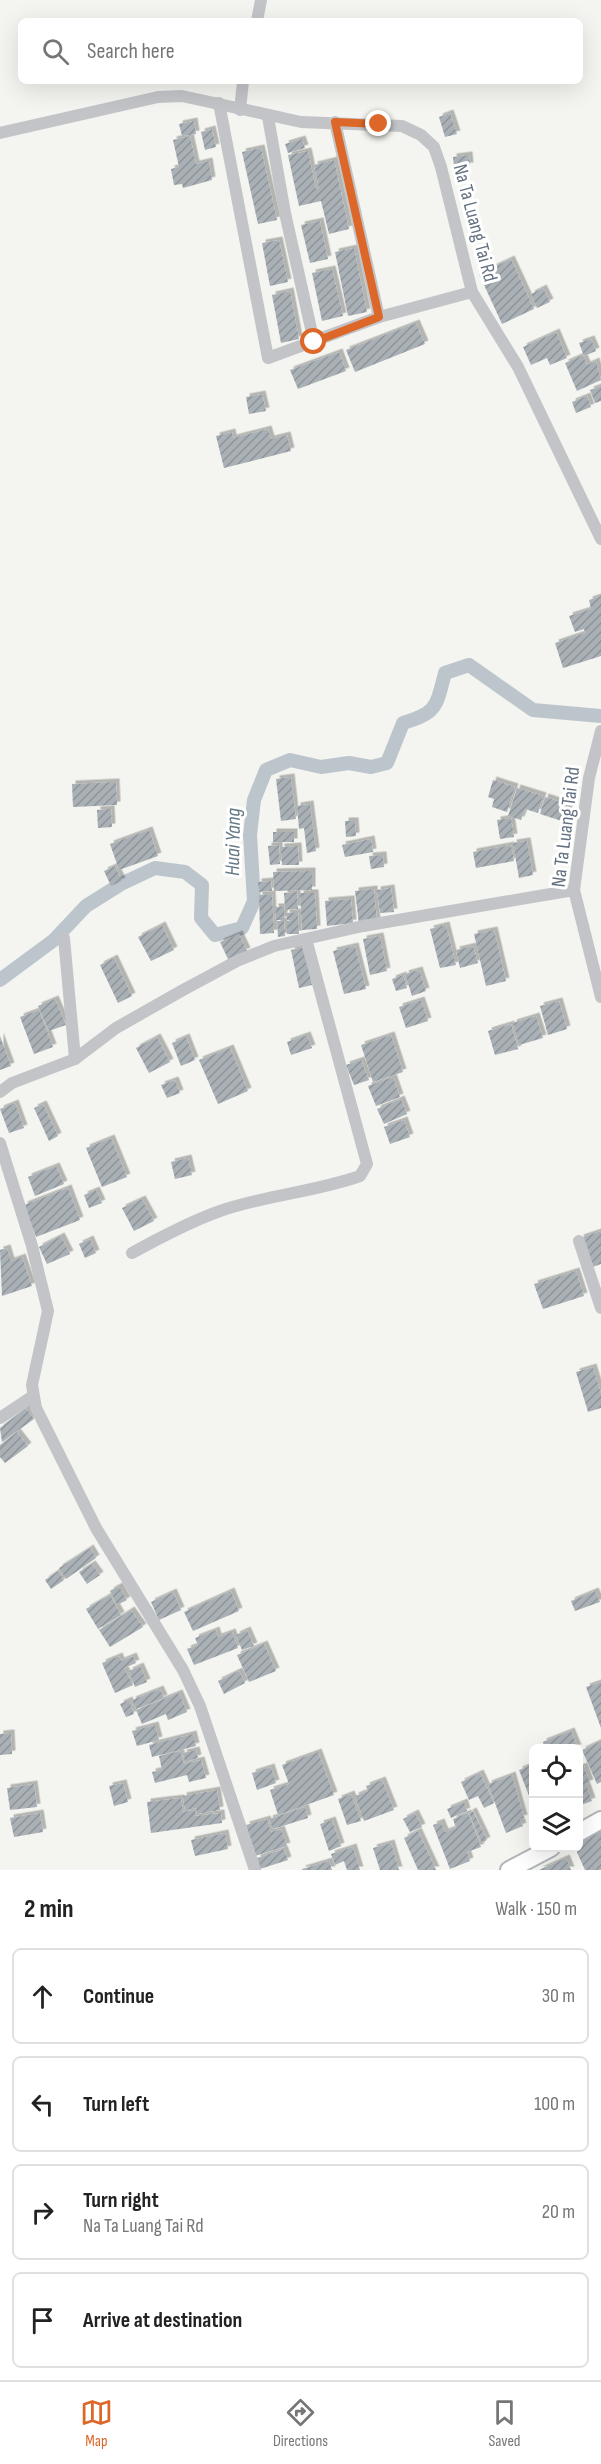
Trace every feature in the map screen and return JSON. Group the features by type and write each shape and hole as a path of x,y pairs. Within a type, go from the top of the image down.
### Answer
{"main road":[{"path":"583,1831 601,1820"},
{"path":"509,1870 543,1852"}],"street":[{"path":"258,18 261,0"},
{"path":"240,110 243,84"},
{"name":"Na Ta Luang Tai Rd","path":"0,133 158,98 182,96 219,103 268,117 301,122 402,126 421,135 434,147 472,292 524,377 601,539"},
{"path":"219,103 268,358 379,317 472,292"},
{"path":"268,117 285,213 314,342"},
{"path":"335,122 379,317"},
{"name":"Na Ta Luang Tai Rd","path":"601,731 589,778 574,890 601,997"},
{"path":"0,1092 12,1083 75,1059 116,1028 237,961 274,946 574,890"},
{"path":"64,938 75,1059"},
{"path":"132,1253 181,1227 222,1210 332,1186 360,1176 368,1164 306,939"},
{"path":"0,1143 42,1280 48,1311 32,1385 33,1396 96,1528 183,1670 200,1706 255,1870"},
{"path":"579,1241 601,1308"},
{"path":"0,1418 33,1396"}],"building":[{"path":"450,113 457,134 445,137 439,117"},
{"path":"194,121 196,134 182,136 179,124"},
{"path":"212,129 216,147 205,150 201,132"},
{"path":"190,136 196,164 209,161 212,180 183,188 182,184 174,185 171,169 179,167 173,140"},
{"path":"302,139 305,148 288,153 285,144"},
{"path":"261,148 277,220 258,224 242,152"},
{"path":"308,151 316,189 319,188 314,165 334,160 349,229 329,234 321,201 299,206 288,155"},
{"path":"469,155 470,166 454,167 453,157"},
{"path":"320,221 328,259 310,263 301,225"},
{"path":"279,240 288,282 270,286 262,243"},
{"path":"354,248 367,312 348,316 335,252"},
{"path":"511,259 534,309 502,324 479,274"},
{"path":"332,269 343,316 322,321 312,273"},
{"path":"543,288 550,302 537,308 531,294"},
{"path":"290,291 299,339 281,343 272,295"},
{"path":"416,323 425,344 355,372 346,350"},
{"path":"556,332 567,358 550,365 547,358 531,365 523,347"},
{"path":"591,339 596,351 584,356 579,343"},
{"path":"339,352 346,371 298,389 290,370"},
{"path":"583,355 587,365 596,361 601,380 577,391 565,363"},
{"path":"601,386 601,401 595,403 590,390"},
{"path":"262,394 266,411 249,414 246,397"},
{"path":"587,396 591,407 576,413 572,402"},
{"path":"268,429 271,439 287,435 291,451 224,468 216,436 232,432 233,438"},
{"path":"601,596 601,656 563,668 555,643 585,633 584,629 575,632 569,616 591,609 589,600"},
{"path":"291,777 296,819 281,821 276,779"},
{"path":"493,780 515,787 507,812 492,807 494,799 488,797"},
{"path":"116,782 117,805 73,807 72,784"},
{"path":"517,788 543,796 538,813 525,809 521,820 508,816"},
{"path":"545,797 570,805 565,822 540,814"},
{"path":"310,804 316,851 307,853 304,828 299,829 297,806"},
{"path":"111,809 112,827 98,828 97,810"},
{"path":"511,818 514,837 500,839 497,820"},
{"path":"345,821 355,821 356,836 346,837"},
{"path":"149,830 158,856 119,870 110,844"},
{"path":"273,832 294,832 294,842 273,842"},
{"path":"371,839 373,852 345,857 342,845"},
{"path":"527,841 533,875 519,878 513,843"},
{"path":"279,845 280,864 270,865 268,846"},
{"path":"511,845 514,861 476,868 473,852"},
{"path":"298,846 299,865 282,865 281,847"},
{"path":"383,855 384,867 371,869 369,856"},
{"path":"115,866 122,881 111,886 104,871"},
{"path":"312,871 312,890 274,891 273,872"},
{"path":"271,881 272,891 259,892 258,882"},
{"path":"391,888 394,912 380,913 377,890"},
{"path":"374,889 377,922 359,924 355,891"},
{"path":"297,892 298,909 285,910 284,893"},
{"path":"300,893 315,893 317,929 302,930"},
{"path":"272,894 274,933 260,934 259,895"},
{"path":"351,899 353,923 327,926 325,901"},
{"path":"275,907 284,907 284,920 276,920"},
{"path":"298,912 299,934 287,934 287,921 291,920 287,920 286,913"},
{"path":"277,921 284,921 285,936 278,937"},
{"path":"162,925 174,950 151,961 138,937"},
{"path":"446,925 456,965 440,968 430,929"},
{"path":"494,930 506,981 486,986 474,934"},
{"path":"239,934 247,951 228,959 220,942"},
{"path":"380,936 387,971 370,975 363,939"},
{"path":"355,946 366,989 344,994 333,951"},
{"path":"473,946 478,963 460,968 456,950"},
{"path":"304,947 312,985 299,988 291,950"},
{"path":"114,958 132,996 118,1003 100,965"},
{"path":"419,970 426,991 412,996 405,974"},
{"path":"403,975 407,988 396,991 392,979"},
{"path":"55,999 66,1025 49,1031 38,1006"},
{"path":"421,1000 428,1021 406,1028 399,1007"},
{"path":"559,1001 567,1029 548,1035 540,1006"},
{"path":"39,1010 53,1047 34,1054 20,1017"},
{"path":"536,1016 543,1038 519,1045 513,1023"},
{"path":"511,1024 518,1049 495,1055 488,1031"},
{"path":"307,1035 312,1048 291,1055 287,1042"},
{"path":"391,1035 403,1072 373,1082 361,1045"},
{"path":"0,1036 11,1066 0,1070"},
{"path":"157,1037 170,1062 149,1073 136,1048"},
{"path":"186,1037 195,1060 181,1066 172,1043"},
{"path":"230,1048 248,1091 218,1104 199,1060"},
{"path":"361,1060 369,1080 354,1085 346,1065"},
{"path":"393,1077 400,1097 376,1106 368,1086"},
{"path":"175,1080 180,1093 167,1098 161,1085"},
{"path":"401,1099 407,1114 384,1124 377,1109"},
{"path":"15,1103 24,1128 9,1133 0,1109"},
{"path":"43,1104 58,1136 49,1141 34,1108"},
{"path":"404,1120 410,1137 390,1144 384,1127"},
{"path":"111,1138 127,1177 102,1187 86,1148"},
{"path":"188,1158 192,1175 175,1179 171,1162"},
{"path":"56,1166 64,1184 35,1196 28,1177"},
{"path":"68,1188 80,1220 36,1237 24,1205"},
{"path":"96,1190 102,1203 89,1208 84,1195"},
{"path":"142,1199 154,1221 134,1231 122,1208"},
{"path":"601,1231 601,1264 590,1268 580,1238"},
{"path":"61,1236 70,1254 47,1264 39,1247"},
{"path":"90,1239 96,1253 85,1258 79,1244"},
{"path":"7,1248 11,1261 22,1257 32,1286 2,1296 0,1250"},
{"path":"576,1271 584,1296 543,1309 534,1284"},
{"path":"593,1367 601,1394 601,1408 588,1412 576,1372"},
{"path":"26,1408 34,1419 2,1442 0,1428"},
{"path":"17,1432 28,1446 5,1463 0,1457 0,1445"},
{"path":"90,1548 96,1558 66,1579 59,1568"},
{"path":"92,1564 100,1575 87,1584 79,1572"},
{"path":"58,1571 64,1580 51,1589 45,1580"},
{"path":"119,1586 127,1600 117,1605 110,1591"},
{"path":"231,1591 239,1611 193,1631 184,1612"},
{"path":"595,1591 600,1602 575,1611 571,1601"},
{"path":"173,1592 181,1610 159,1620 151,1602"},
{"path":"110,1595 121,1615 98,1629 86,1609"},
{"path":"131,1610 143,1627 110,1647 99,1630"},
{"path":"216,1630 218,1637 232,1632 238,1648 194,1665 187,1649 198,1645 195,1638"},
{"path":"247,1630 254,1646 242,1650 236,1635"},
{"path":"264,1644 276,1671 249,1682 237,1655"},
{"path":"119,1656 121,1661 133,1656 136,1663 124,1668 133,1685 115,1693 102,1663"},
{"path":"140,1666 147,1682 135,1687 129,1671"},
{"path":"239,1671 245,1683 224,1694 218,1681"},
{"path":"601,1682 601,1728 586,1687"},
{"path":"160,1689 164,1698 136,1709 132,1700"},
{"path":"179,1693 187,1712 168,1720 166,1714 142,1724 136,1710"},
{"path":"129,1700 134,1714 126,1717 120,1704"},
{"path":"155,1725 159,1740 137,1746 132,1731"},
{"path":"571,1731 576,1744 544,1744 543,1742"},
{"path":"11,1733 12,1754 0,1755 0,1734"},
{"path":"193,1734 196,1746 152,1757 149,1745"},
{"path":"601,1741 601,1782 597,1784 583,1752 583,1750"},
{"path":"196,1750 198,1758 185,1762 183,1753"},
{"path":"180,1751 184,1764 201,1760 206,1778 189,1782 187,1775 155,1783 152,1772 162,1770 159,1756"},
{"path":"318,1752 334,1795 278,1815 270,1790 289,1784 282,1765"},
{"path":"529,1766 529,1796 519,1770"},
{"path":"583,1766 590,1783 586,1784 592,1801 583,1804 583,1798"},
{"path":"271,1767 276,1783 257,1790 252,1773"},
{"path":"480,1773 494,1803 484,1808 478,1796 469,1800 461,1782"},
{"path":"512,1775 524,1818 520,1819 523,1826 506,1833 488,1784"},
{"path":"382,1780 394,1810 364,1821 355,1796 368,1791 366,1786"},
{"path":"123,1783 128,1802 114,1806 109,1786"},
{"path":"34,1784 37,1807 10,1810 7,1788"},
{"path":"217,1790 220,1810 197,1814 196,1808 185,1810 183,1796"},
{"path":"351,1794 361,1821 347,1825 338,1799"},
{"path":"181,1798 183,1812 195,1810 195,1816 221,1813 222,1823 151,1833 147,1802"},
{"path":"464,1802 467,1811 451,1818 447,1809"},
{"path":"305,1807 308,1818 273,1829 269,1819"},
{"path":"473,1811 487,1840 482,1843 469,1813"},
{"path":"40,1813 43,1832 14,1837 10,1818"},
{"path":"415,1813 422,1827 410,1832 403,1819"},
{"path":"468,1813 481,1847 467,1852 470,1861 450,1869 433,1825 441,1822 445,1832 456,1828 453,1819"},
{"path":"267,1819 271,1832 281,1829 287,1846 255,1856 246,1825"},
{"path":"332,1820 341,1846 329,1851 320,1824"},
{"path":"418,1831 436,1870 418,1870 404,1838"},
{"path":"601,1831 601,1870 585,1870 577,1852 583,1852 583,1838"},
{"path":"225,1833 228,1849 195,1856 191,1840"},
{"path":"391,1843 399,1870 380,1870 373,1848"},
{"path":"353,1847 360,1870 347,1870 344,1861 335,1865 331,1854"},
{"path":"284,1849 288,1860 260,1869 257,1858"},
{"path":"566,1858 571,1870 539,1870"},
{"path":"329,1861 332,1870 302,1870 302,1869"}],"waterway":[{"name":"Huai Yang","path":"0,980 54,940 86,906 121,884 155,868 185,872 202,885 201,918 215,935 242,928 254,901 250,835 254,800 266,770 290,760 321,767 349,763 371,767 387,763 403,723 423,716 437,701 445,673 469,665 533,710 601,716"}],"route":[{"path":"314,342 379,317 335,122 379,124"}]}
